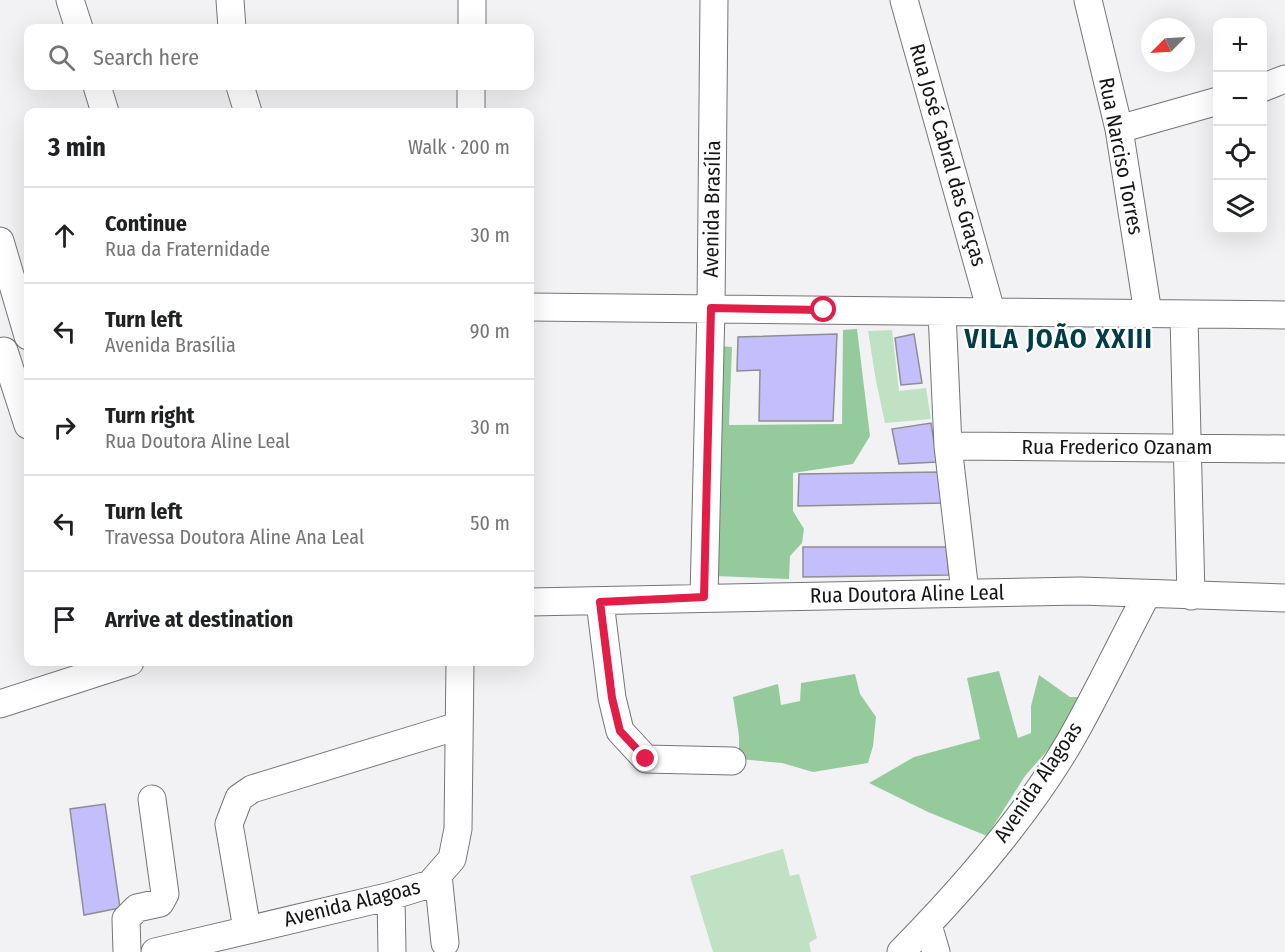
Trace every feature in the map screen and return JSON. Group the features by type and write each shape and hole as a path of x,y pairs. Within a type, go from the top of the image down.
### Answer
{"street":[{"path":"70,0 78,24"},
{"path":"230,0 232,24"},
{"path":"472,0 472,24"},
{"name":"Avenida Brasília","path":"704,597 711,308 714,0"},
{"name":"Rua José Cabral das Graças","path":"904,0 991,311"},
{"name":"Rua Narciso Torres","path":"1088,0 1119,129 1148,313"},
{"path":"1267,86 1285,79"},
{"path":"98,90 104,108"},
{"path":"471,90 471,108"},
{"path":"1119,129 1213,103"},
{"path":"0,241 24,322"},
{"path":"534,307 1148,313 1184,316 1285,315"},
{"path":"942,312 948,446 965,592"},
{"path":"1184,316 1191,596"},
{"path":"11,348 24,407"},
{"name":"Rua Frederico Ozanam","path":"948,446 1285,449"},
{"name":"Rua Doutora Aline Leal","path":"534,602 1080,591 1285,598"},
{"name":"Avenida Alagoas","path":"902,952 1011,828 1068,744 1147,594"},
{"path":"600,602 612,698 620,731 646,759 732,761"},
{"path":"0,704 109,666"},
{"name":"Avenida Alagoas","path":"155,952 391,896 430,884 452,859 458,829 460,666"},
{"path":"247,929 229,824 239,798 252,789 458,726"},
{"path":"128,952 126,918 137,908 160,903 165,894 152,799"},
{"path":"438,875 445,943"},
{"path":"391,896 392,952"},
{"path":"928,925 936,952"}],"green space":[{"path":"857,329 870,436 853,464 793,473 793,511 804,529 802,543 790,556 789,579 715,576 719,346 732,347 729,425 842,424 843,330"},
{"path":"892,330 899,391 926,388 931,419 885,423 868,331"},
{"path":"999,671 1018,738 1031,733 1031,706 1039,675 1070,697 1085,697 1060,736 1025,776 987,836 928,812 869,783 914,757 980,739 967,678"},
{"path":"855,674 860,694 876,717 873,746 868,763 813,772 782,763 739,759 739,736 733,697 778,684 781,705 800,701 801,683"},
{"path":"783,849 790,876 799,874 817,938 809,943 811,952 713,952 690,876"}],"building":[{"path":"837,334 833,421 759,421 760,370 737,371 738,337"},
{"path":"914,334 922,383 901,385 895,338"},
{"path":"931,423 937,462 899,464 892,429"},
{"path":"941,472 944,503 798,506 799,474"},
{"path":"803,547 946,547 949,575 803,577"},
{"path":"105,804 120,908 84,915 70,809"}],"district":[{"name":"VILA JOÃO XXIII","path":"1059,339"}],"route":[{"path":"646,759 620,731 612,698 600,602 704,597 711,308 824,310"}]}
